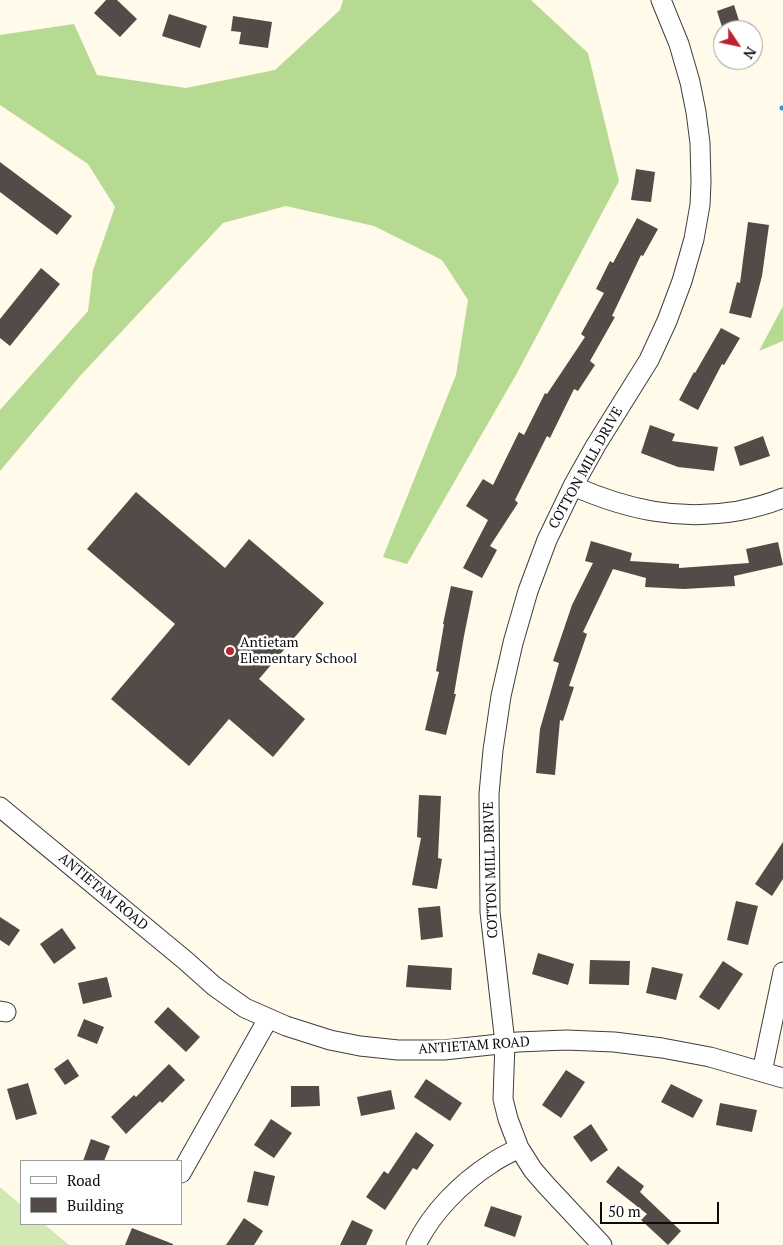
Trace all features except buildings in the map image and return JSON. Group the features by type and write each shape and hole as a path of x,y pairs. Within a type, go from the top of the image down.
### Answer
{"street":[{"name":"COTTON MILL DRIVE","path":"602,1245 532,1170 519,1148 508,1119 503,1099 505,1043 490,912 489,794 501,696 513,643 528,591 547,540 573,486 649,360 667,321 682,281 694,239 700,206 701,182 700,143 696,112 679,44 661,0"},
{"path":"573,486 592,495 625,506 665,514 721,514 783,498"},
{"name":"ANTIETAM ROAD","path":"0,807 214,986 245,1008 286,1026 330,1040 360,1046 398,1050 444,1050 505,1043 566,1040 614,1042 710,1057 783,1078"},
{"path":"762,1072 783,972"},
{"path":"182,1171 268,1019"},
{"path":"416,1245 433,1218 452,1196 487,1166 519,1148"}],"green space":[{"path":"343,0 531,0 588,53 619,181 517,373 407,564 383,557 456,375 468,300 442,260 374,226 286,206 223,223 80,376 0,471 0,410 88,311 93,270 115,207 88,164 0,105 0,35 74,24 97,75 186,88 275,70 340,10"},
{"path":"783,306 783,341 759,351"},
{"path":"0,1187 20,1204 20,1225 45,1225 69,1245 0,1245"}],"place":[{"name":"Antietam Elementary School","path":"230,651"}]}
